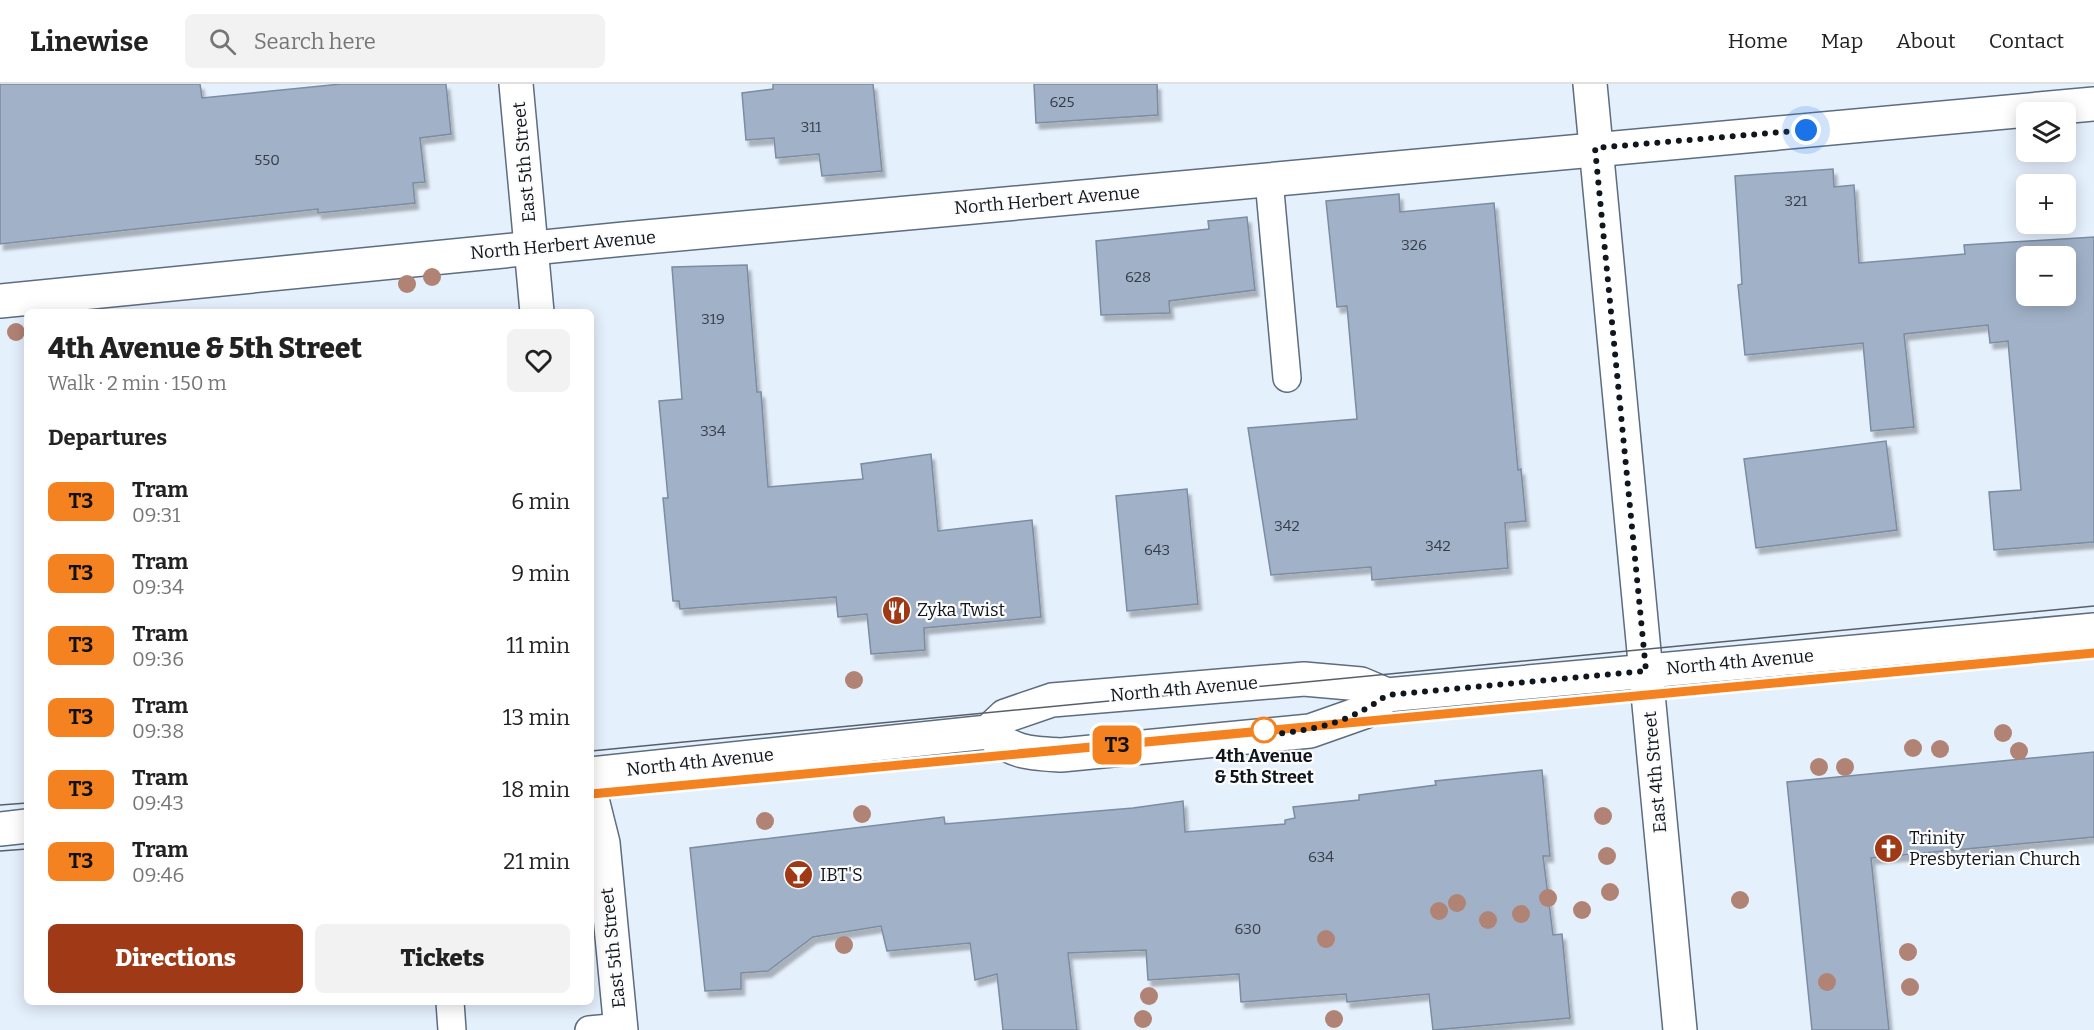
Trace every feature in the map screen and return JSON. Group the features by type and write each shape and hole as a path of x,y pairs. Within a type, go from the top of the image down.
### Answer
{"street":[{"name":"East 5th Street","path":"516,84 537,309"},
{"name":"East 4th Street","path":"1590,84 1680,1030"},
{"name":"North Herbert Avenue","path":"0,302 35,305 532,248 1595,148 2094,104"},
{"name":"North 4th Avenue","path":"594,774 988,732 1005,716 1052,700 1304,679 1361,684 1387,695 2094,630"},
{"path":"988,732 1007,747 1032,753 1060,754 1310,731 1364,712 1387,695"},
{"name":"East 5th Street","path":"594,807 603,843 610,1029"},
{"path":"0,829 24,826"}],"lane":[{"path":"1269,180 1287,378"},
{"path":"450,1005 452,1030"}],"building":[{"path":"0,84 200,84 202,98 341,84 446,84 451,134 420,138 425,182 413,183 415,203 318,213 318,209 0,244"},
{"path":"773,84 873,84 882,171 822,176 819,154 776,158 774,138 746,140 742,93 773,89"},
{"path":"1034,84 1157,84 1158,115 1036,123"},
{"path":"1833,169 1834,187 1854,185 1859,263 1965,254 1964,245 2094,237 2094,542 1994,550 1989,492 2021,490 2008,341 1990,343 1988,325 1904,334 1914,427 1871,431 1863,343 1745,355 1738,285 1742,284 1735,176"},
{"path":"1399,194 1400,212 1494,203 1518,470 1521,469 1526,521 1505,523 1508,568 1372,580 1371,567 1271,575 1248,428 1357,419 1347,306 1337,307 1326,201"},
{"path":"1247,217 1255,290 1169,301 1170,313 1101,315 1096,241 1209,229 1208,221"},
{"path":"747,265 757,392 761,392 768,487 863,479 861,464 931,454 938,531 1032,520 1041,617 924,628 925,650 871,654 867,614 838,617 836,597 680,609 679,601 673,601 663,498 668,498 659,401 682,399 672,267"},
{"path":"1886,441 1897,530 1756,548 1744,459"},
{"path":"1187,489 1198,604 1127,611 1116,496"},
{"name":"Trinity Presbyterian Church","path":"2094,752 2094,837 1871,858 1889,1030 1812,1030 1787,782"},
{"path":"1542,770 1550,856 1543,856 1553,935 1562,934 1570,1018 1433,1030 1429,994 1347,1002 1346,994 1241,1002 1239,974 1148,980 1146,950 1068,953 1077,1030 1003,1030 997,974 975,980 970,943 887,951 881,926 813,937 768,971 741,973 741,989 705,991 690,848 944,817 945,824 1133,808 1183,801 1185,832 1285,824 1285,820 1295,818 1293,807 1359,800 1359,795 1436,785 1435,781"}],"tram line":[{"path":"594,751 2094,606"},
{"path":"594,794 2094,653"},
{"name":"T3","path":"594,794 2094,653"},
{"path":"0,805 24,803"},
{"path":"0,851 24,849"}],"place":[{"name":"Zyka Twist","path":"896,610"},
{"name":"4th Avenue & 5th Street","path":"1264,730"},
{"name":"Trinity Presbyterian Church","path":"1888,848"},
{"name":"IBT'S","path":"799,875"}],"route":[{"path":"1264,730 1266,735 1310,731 1364,712 1387,695 1646,671 1595,148 1806,130"}]}
